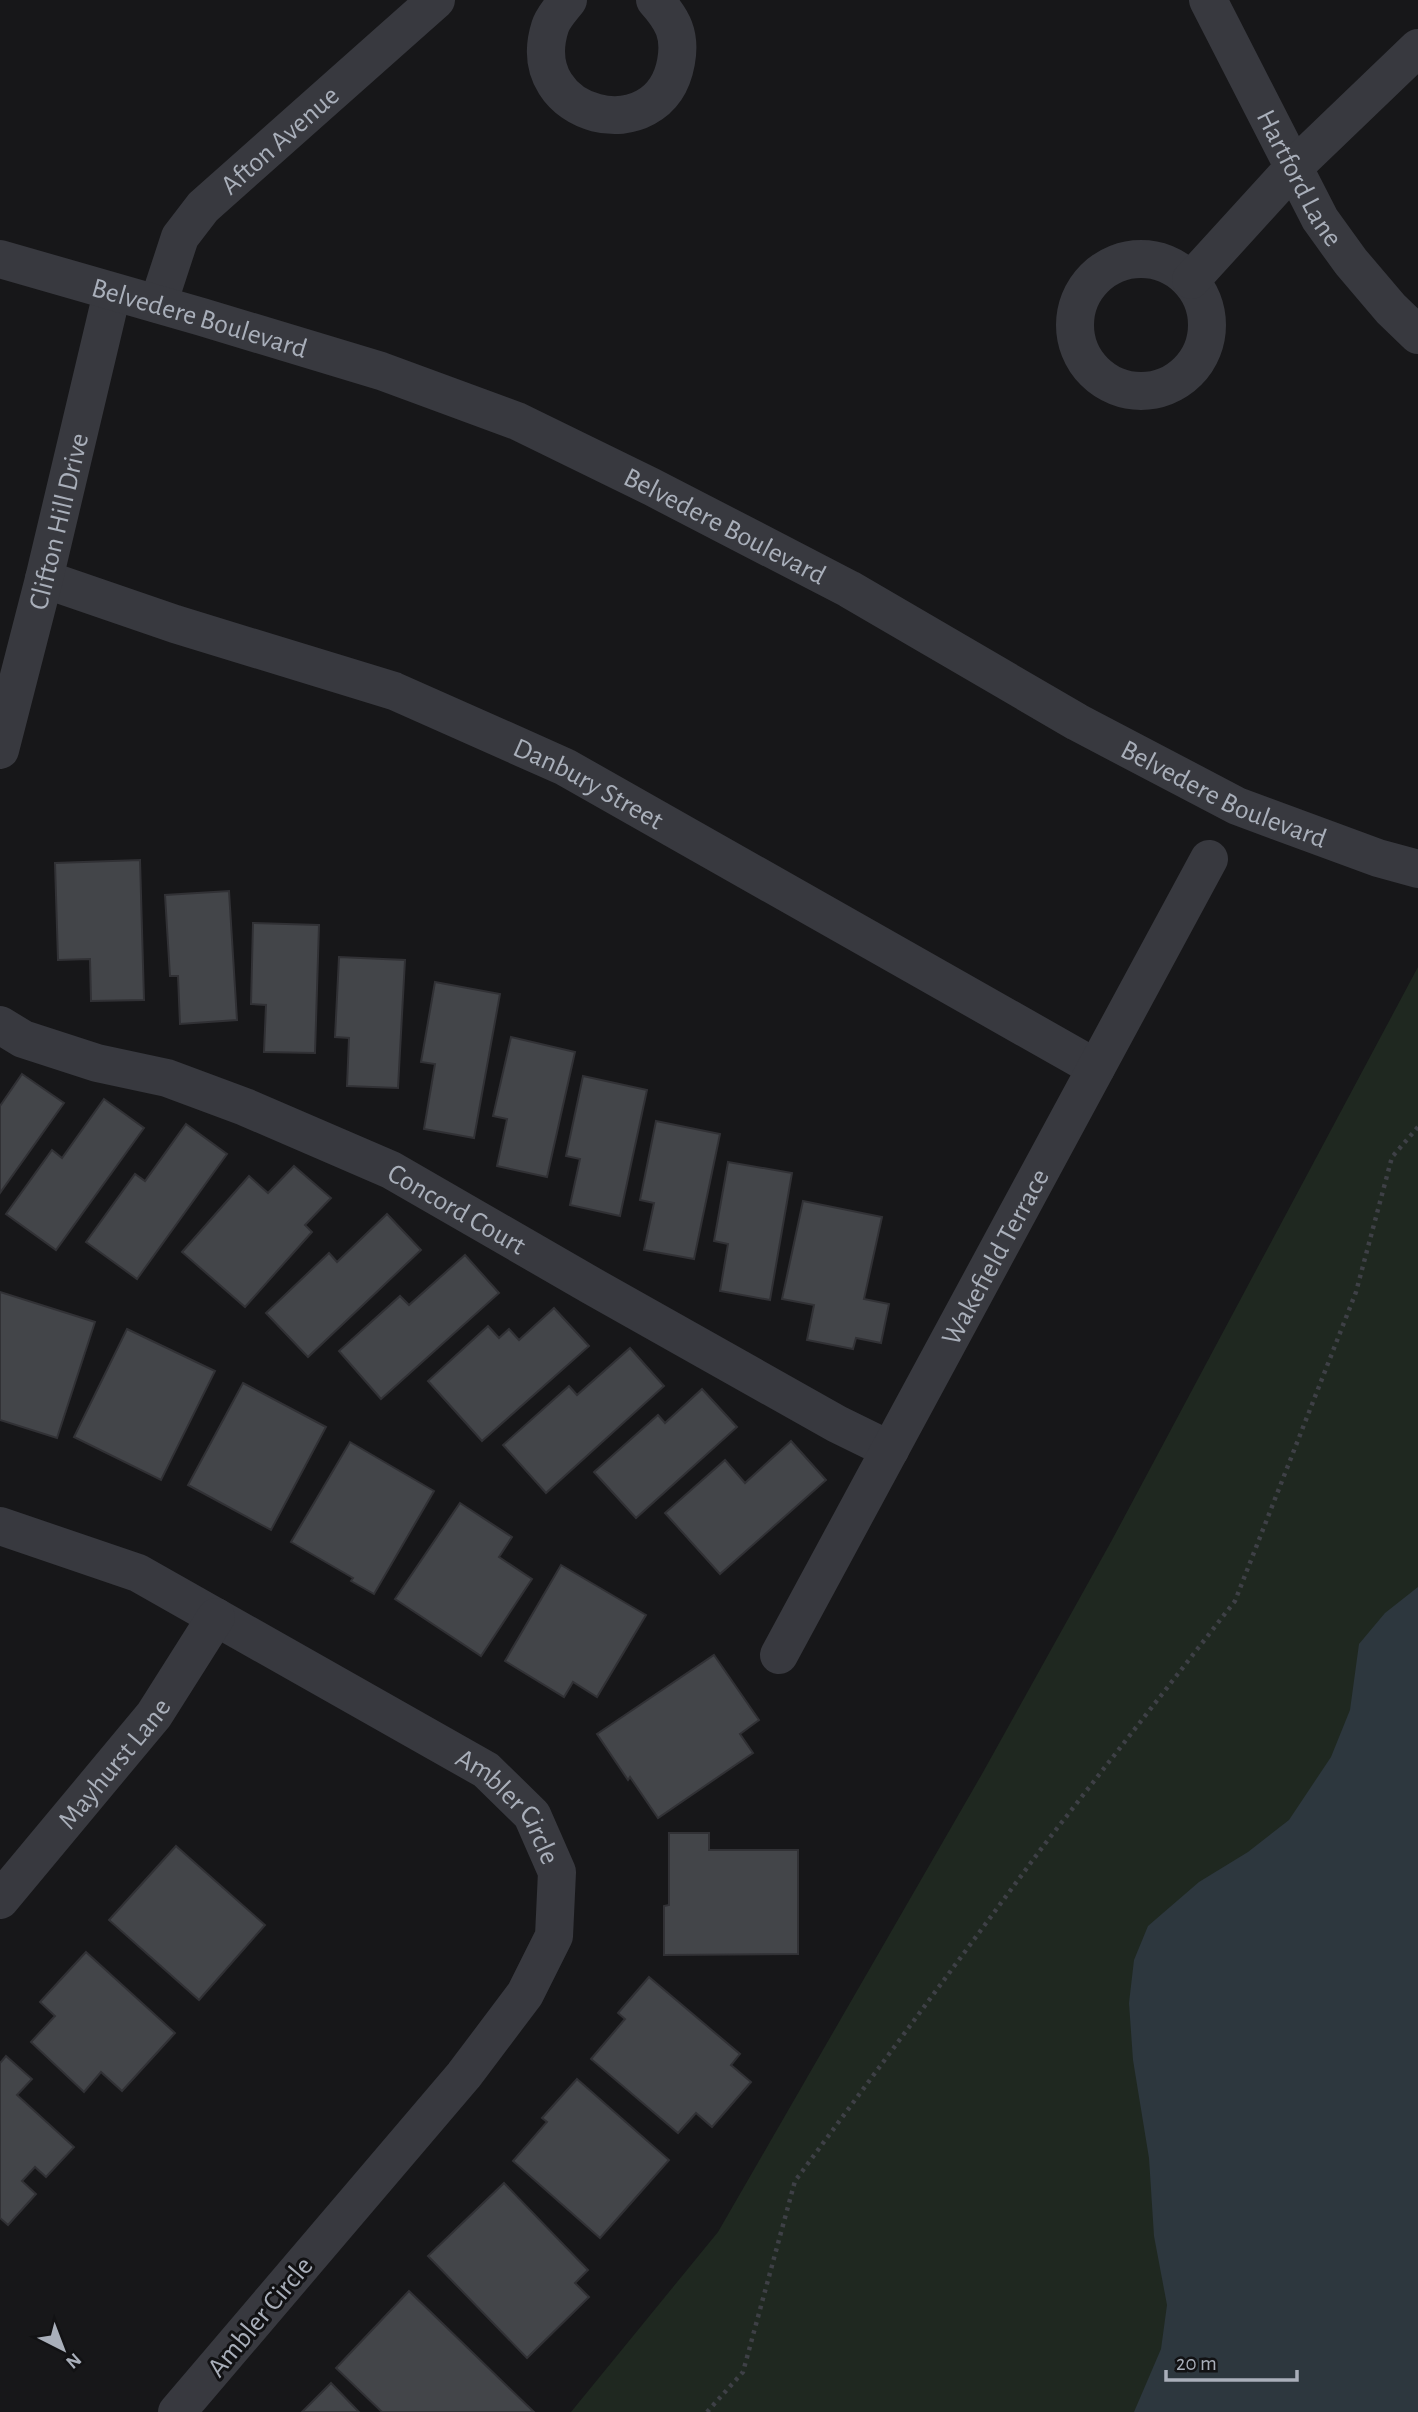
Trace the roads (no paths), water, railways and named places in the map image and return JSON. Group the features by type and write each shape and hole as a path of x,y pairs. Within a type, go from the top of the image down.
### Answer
{"street":[{"name":"Afton Avenue","path":"158,304 180,237 203,207 436,0"},
{"path":"568,0 551,24 545,54 553,82 573,104 600,116 630,114 656,100 674,76 679,47 671,19 655,0"},
{"name":"Hartford Lane","path":"1208,0 1320,219 1351,262 1391,309 1418,335"},
{"path":"1191,281 1294,167 1418,48"},
{"name":"Belvedere Boulevard","path":"0,259 381,371 517,421 849,589 1077,722 1237,806 1378,858 1418,869"},
{"name":"Clifton Hill Drive","path":"0,750 113,293"},
{"name":"Danbury Street","path":"44,579 175,624 394,691 565,767 1096,1068"},
{"name":"Wakefield Terrace","path":"779,1655 1209,859"},
{"name":"Concord Court","path":"0,1025 23,1039 97,1063 167,1078 232,1102 391,1170 837,1424 890,1450"},
{"name":"Ambler Circle","path":"0,1526 138,1573 486,1770 532,1815 556,1872 554,1936 525,1994 464,2075 177,2412"},
{"name":"Mayhurst Lane","path":"0,1900 154,1714 216,1617"}]}
